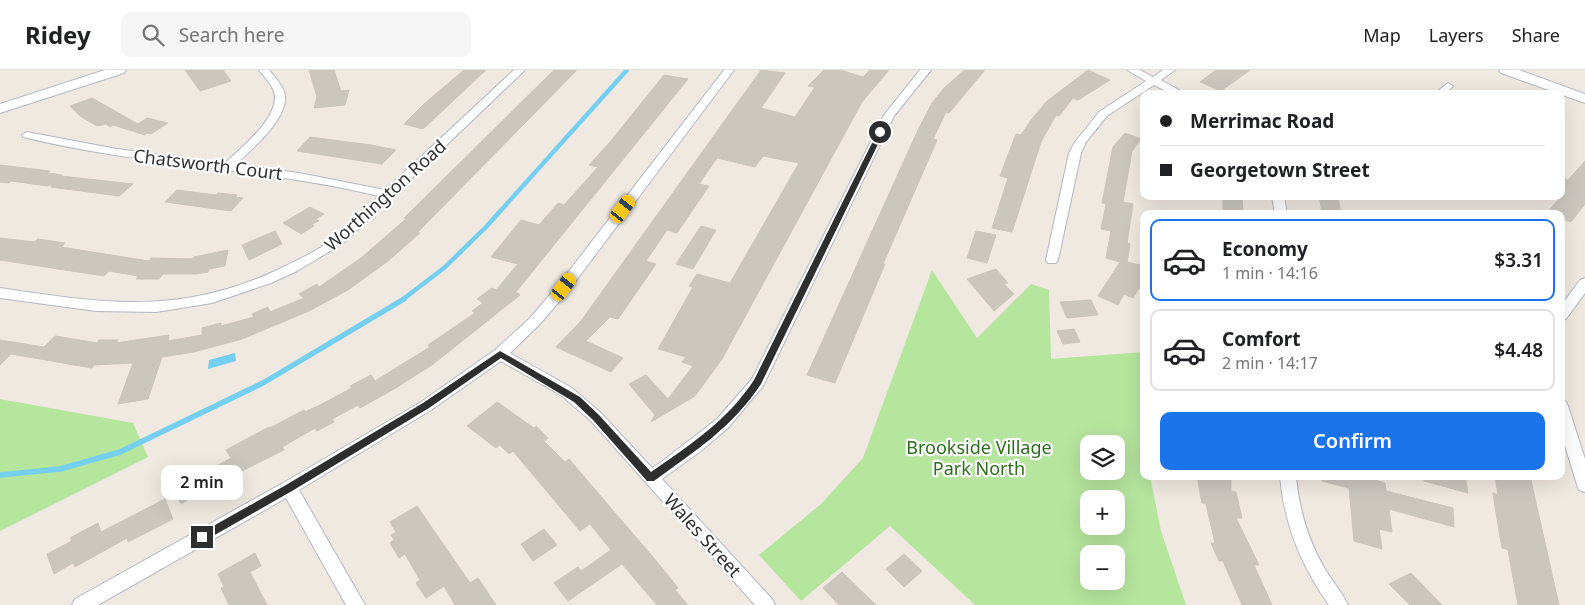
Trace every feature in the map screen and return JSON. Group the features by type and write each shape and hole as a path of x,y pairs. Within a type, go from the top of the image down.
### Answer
{"main road":[{"path":"1506,70 1560,90"},
{"path":"1565,92 1585,99"}],"street":[{"path":"0,109 119,70"},
{"path":"228,166 265,129 278,109 279,90 264,70"},
{"name":"Worthington Road","path":"232,292 282,274 324,251 341,239 520,70"},
{"path":"81,605 289,488 426,406 500,354 535,321 564,287 729,70"},
{"path":"650,478 714,433 748,396 758,382 889,115 904,94 926,70"},
{"path":"1132,70 1173,90"},
{"path":"1052,260 1075,153 1080,143 1094,122 1103,114 1170,70"},
{"path":"1444,90 1448,86"},
{"name":"Chatsworth Court","path":"27,135 70,146 329,180 389,195"},
{"path":"1565,310 1585,283"},
{"path":"0,292 75,304 129,308 190,303 232,292"},
{"name":"Wales Street","path":"500,354 577,400 596,417 766,605"},
{"path":"1565,419 1585,486"},
{"path":"1288,480 1292,508 1299,534 1311,561 1339,605"},
{"path":"289,488 356,605"}],"green space":[{"name":"Brookside Village Park North","path":"932,270 977,338 1031,284 1049,290 1051,359 1140,352 1140,480 1151,480 1161,531 1186,605 975,605 890,526 801,601 759,555 821,504 863,458"},
{"path":"0,399 133,423 148,457 0,531"}],"water":[{"path":"235,353 236,361 208,369 209,360"}],"building":[{"path":"185,70 223,70 231,81 200,91"},
{"path":"309,70 334,70 341,91 349,90 345,105 314,108 317,97"},
{"path":"464,70 486,70 423,129 404,124 424,104"},
{"path":"554,70 577,70 418,232 420,233 388,261 348,290 309,311 242,339 194,352 162,357 148,399 118,404 133,363 94,365 92,368 11,354 0,365 0,340 44,347 55,336 98,343 99,340 118,340 116,343 169,335 168,341 202,335 202,328 221,323 221,326 254,317 252,314 268,307 270,312 304,298 299,294 317,284 319,287 361,258 407,218 404,218"},
{"path":"761,70 785,73 761,108 795,117 815,87 808,86 824,70 840,70 863,77 870,70 889,70 862,102 722,359 695,396 651,422 655,415 629,384 646,375 668,399 693,366 682,362 686,357 658,349 693,287 689,286 697,274 730,283 799,163 763,156 755,167 717,158 699,184 709,186 677,233 667,230 646,261 656,264 618,319 610,317 586,341 623,358 611,372 556,347 581,321"},
{"path":"965,70 985,70 949,113 946,112 933,139 937,140 883,264 885,264 835,383 807,375 918,130 932,103 944,88"},
{"path":"1088,70 1110,80 1078,100 1073,98 1059,116 1056,115 1041,142 1012,232 992,228 1008,178 1000,176 1016,134 1021,135 1047,101"},
{"path":"1216,70 1250,70 1222,90 1200,82"},
{"path":"664,75 688,79 516,292 520,295 432,365 394,389 360,408 358,405 332,419 334,422 317,431 315,428 282,447 284,450 181,504 169,480 192,468 195,475 201,472 202,474 231,458 226,450 304,410 305,412 322,404 352,388 350,386 371,375 375,381 430,347 428,345 475,313 472,311 483,303 477,299 492,288 496,290 518,264 491,257 521,220 539,225 558,203 564,205 598,167 589,165"},
{"path":"92,98 138,124 147,118 168,123 151,134 146,133 145,135 113,125 110,127 106,124 97,126 80,116 70,106"},
{"path":"1125,133 1140,139 1132,151 1123,202 1133,204 1127,243 1130,244 1127,262 1140,265 1140,288 1133,298 1124,294 1118,305 1098,296 1120,262 1106,258 1111,231 1101,229 1106,204 1102,203 1113,147"},
{"path":"310,137 396,150 382,164 297,151"},
{"path":"1585,161 1585,204 1571,222 1565,220 1565,210 1550,210 1558,200 1565,200 1565,179 1568,180"},
{"path":"0,165 50,171 48,173 61,176 133,184 119,196 51,187 51,184 48,186 11,181 9,183 0,182"},
{"path":"177,190 216,195 218,193 237,195 235,197 243,198 231,211 165,202"},
{"path":"1223,200 1242,200 1243,210 1223,210"},
{"path":"1320,200 1339,200 1340,210 1322,210"},
{"path":"310,207 324,214 316,219 319,221 312,224 314,226 301,234 283,223"},
{"path":"701,226 716,230 693,269 676,264"},
{"path":"275,231 282,244 249,260 242,245"},
{"path":"976,231 996,235 987,263 967,258"},
{"path":"0,238 34,242 38,239 65,243 61,247 149,261 151,258 193,259 194,257 228,250 225,266 209,269 208,272 163,274 159,279 136,279 138,276 109,271 104,276 0,260"},
{"path":"996,269 1008,283 1004,284 1014,294 994,311 967,279"},
{"path":"1091,300 1098,315 1067,318 1060,302"},
{"path":"1074,329 1080,342 1063,344 1057,331"},
{"path":"497,402 534,428 536,426 548,438 544,441 565,462 569,459 658,563 678,588 675,590 688,605 657,605 622,564 568,601 554,583 578,567 581,571 611,550 590,524 580,531 513,451 509,454 500,445 496,448 467,426"},
{"path":"1198,480 1231,480 1231,491 1236,492 1242,518 1236,518 1259,565 1254,565 1272,605 1242,605 1223,561 1219,561 1211,543 1215,543 1206,504 1202,503"},
{"path":"1375,480 1385,483 1386,491 1453,508 1454,527 1389,509 1392,532 1379,529 1382,549 1354,541 1349,488 1322,481"},
{"path":"1466,480 1468,493 1424,481"},
{"path":"1496,480 1531,480 1559,605 1518,605 1508,550 1502,548 1493,493 1498,495"},
{"path":"165,499 173,519 128,542 127,538 75,567 73,563 54,574 47,554 72,541 70,538 98,523 101,532"},
{"path":"417,506 470,583 478,578 496,605 455,605 444,586 426,598 416,583 420,580 405,554 399,558 390,543 394,540 391,535 396,532 390,522"},
{"path":"544,529 557,545 533,561 521,544"},
{"path":"255,553 261,566 250,572 267,605 229,605 221,588 224,587 218,574"},
{"path":"904,554 922,571 904,587 886,569"},
{"path":"842,572 876,605 839,605 823,588"},
{"path":"1411,573 1442,605 1410,605 1389,584"}],"waterway":[{"path":"402,300 444,268 486,227 627,70"},
{"path":"0,475 60,469 120,452 263,383 404,299"}],"route":[{"path":"202,537 289,488 426,406 500,354 567,392 577,400 596,417 650,478 714,433 739,408 758,382 880,132"}]}
